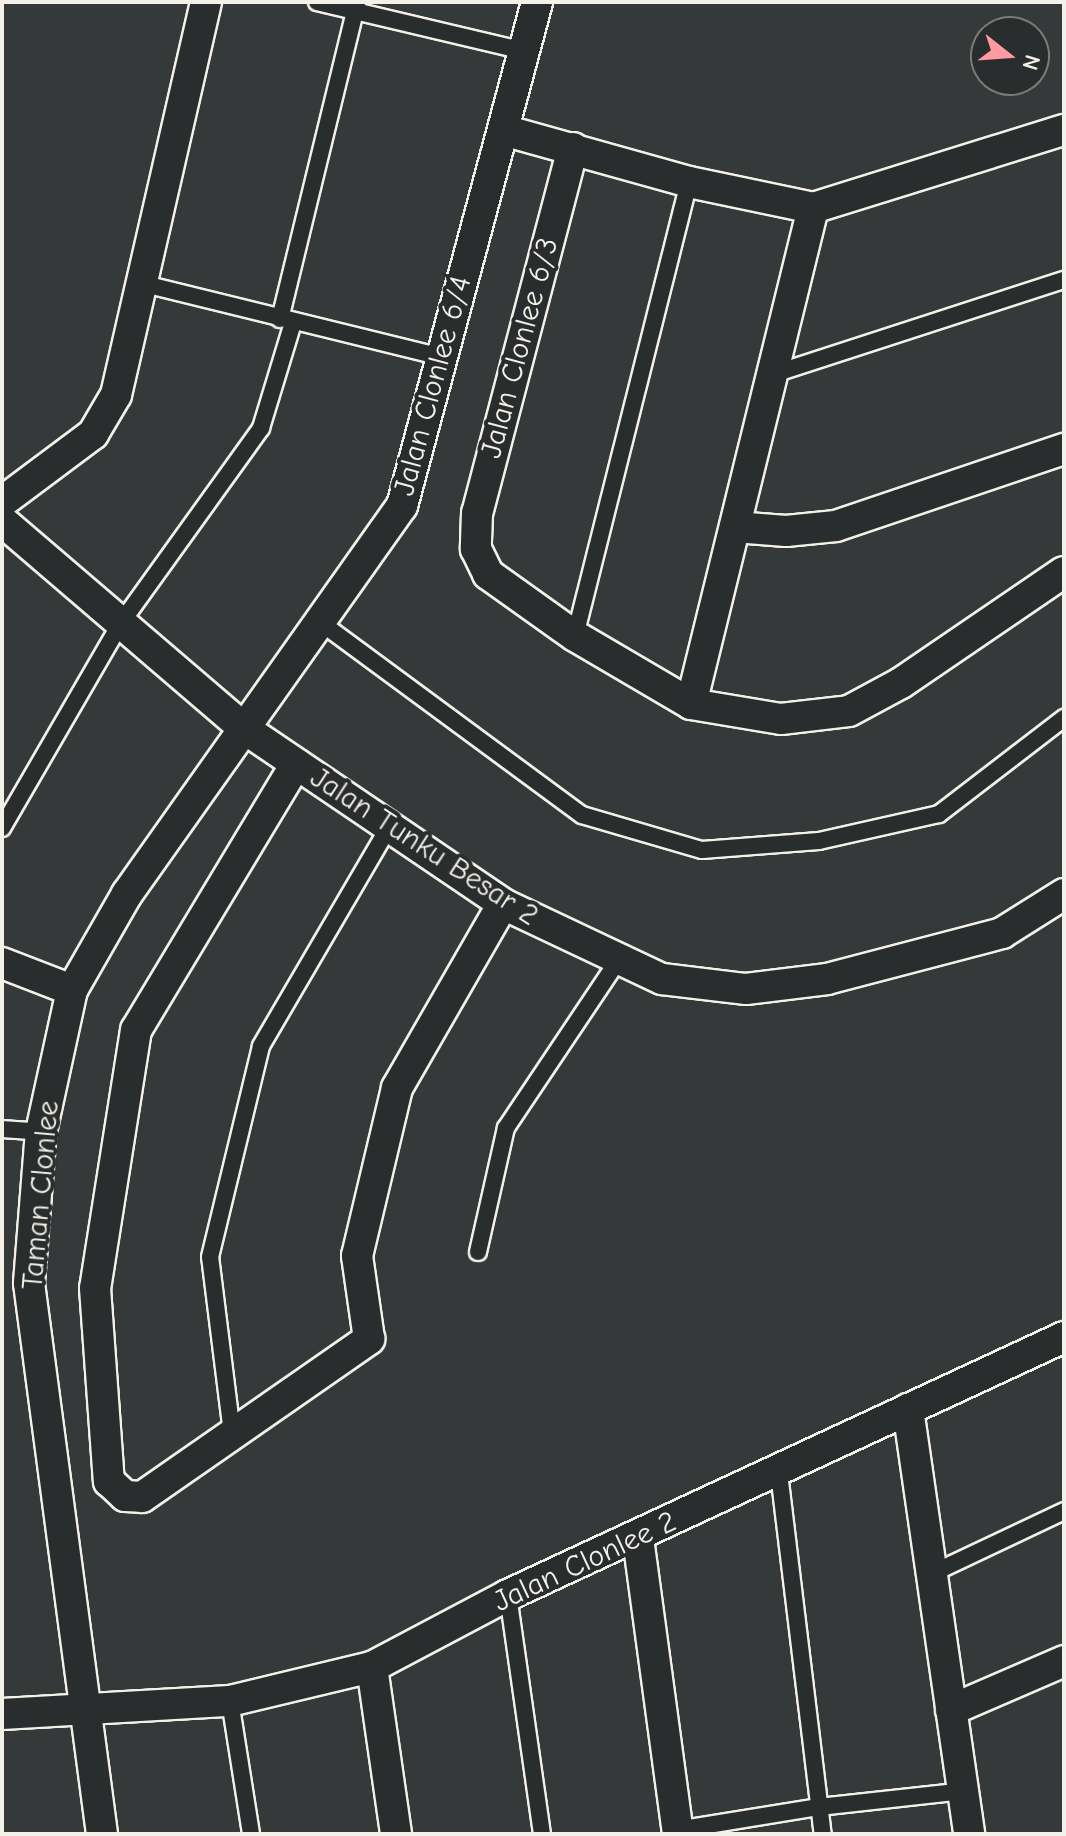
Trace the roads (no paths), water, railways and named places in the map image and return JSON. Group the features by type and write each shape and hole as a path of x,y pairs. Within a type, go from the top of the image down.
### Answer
{"street":[{"path":"2,502 93,434 106,417 206,2"},
{"name":"Jalan Clonlee 6/4","path":"245,729 402,506 537,2"},
{"path":"503,130 689,182 813,208 1064,130"},
{"name":"Jalan Clonlee 6/3","path":"573,148 477,513 476,549 488,574 575,636"},
{"path":"691,704 813,208"},
{"path":"735,527 786,531 836,526 1064,449"},
{"name":"Jalan Tunku Besar 2","path":"2,521 245,729 503,904 618,961 662,979 710,987 827,979 1002,933 1064,894"},
{"path":"575,636 691,704 781,719 849,711 901,683 1064,572"},
{"name":"Taman Clonlee","path":"102,1834 16,1282 41,1132 72,990 127,894 245,729"},
{"path":"296,764 136,1030 95,1288 109,1481 125,1496 142,1497 369,1339 357,1256 397,1088 503,904"},
{"path":"2,963 72,990"},
{"name":"Jalan Clonlee 2","path":"84,1713 230,1701 372,1667 508,1595 779,1473 1064,1337"},
{"path":"908,1409 969,1834"},
{"path":"638,1538 678,1832"},
{"path":"951,1710 1064,1661"},
{"path":"372,1667 396,1834"},
{"path":"2,1714 84,1713"}],"lane":[{"path":"317,2 355,7 524,51"},
{"path":"2,828 121,623 261,428 355,7"},
{"path":"575,636 689,182"},
{"path":"771,375 1064,280"},
{"path":"140,283 441,357"},
{"path":"320,622 582,815 702,850 819,841 939,814 1064,718"},
{"path":"232,1433 210,1257 261,1046 389,827"},
{"path":"478,1252 506,1128 618,961"},
{"path":"2,1129 41,1132"},
{"path":"779,1473 823,1834"},
{"path":"933,1573 1064,1511"},
{"path":"508,1595 542,1834"},
{"path":"230,1701 251,1834"},
{"path":"678,1832 819,1807 963,1791"}]}
